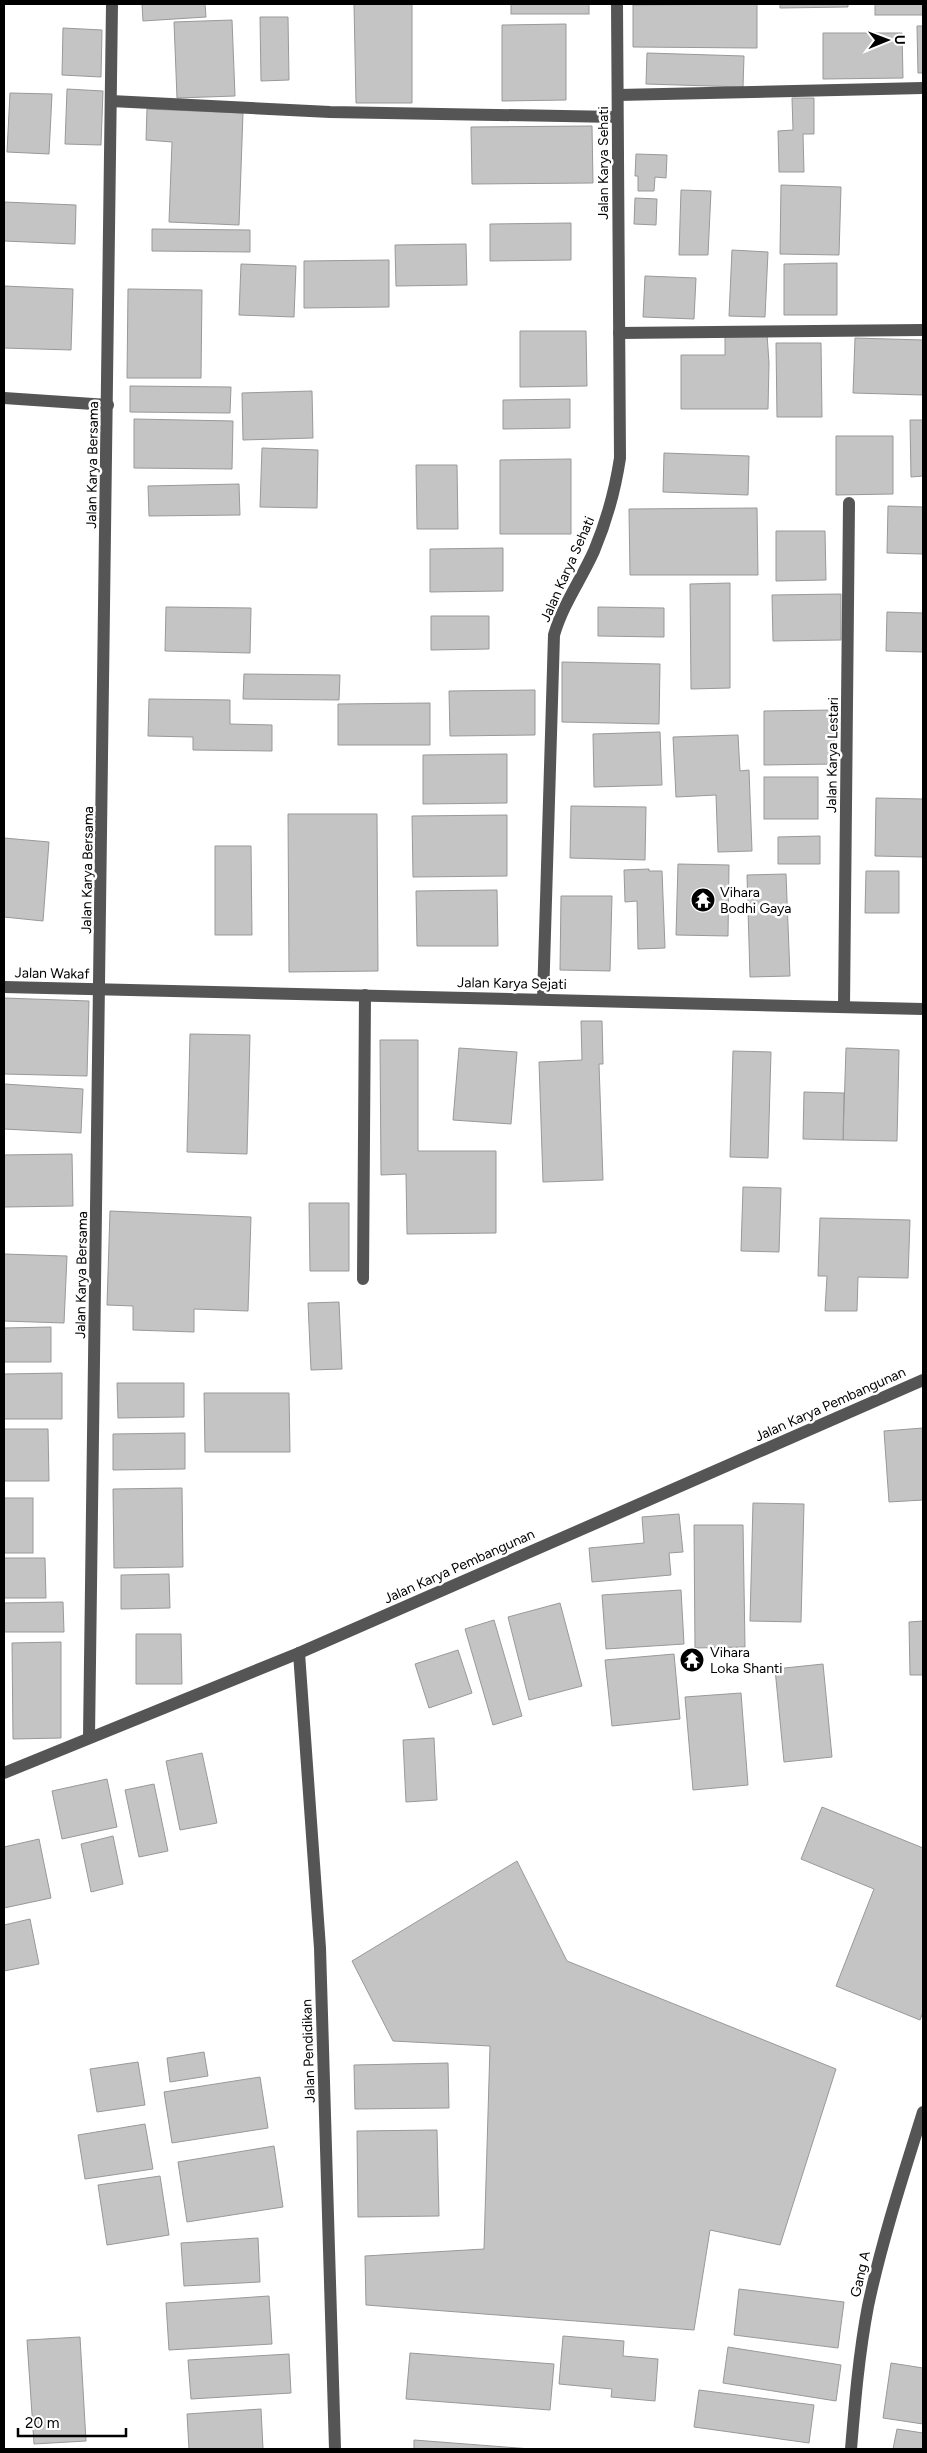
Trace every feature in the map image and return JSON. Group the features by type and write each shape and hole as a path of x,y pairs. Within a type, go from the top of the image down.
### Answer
{"street":[{"name":"Jalan Karya Bersama","path":"89,1737 112,4"},
{"name":"Jalan Karya Sehati","path":"544,999 553,647 559,620 593,552 611,509 620,448 617,4"},
{"path":"618,95 923,88"},
{"path":"111,100 330,112 618,117"},
{"path":"620,332 923,330"},
{"path":"4,398 108,404"},
{"name":"Jalan Karya Lestari","path":"844,1006 849,503"},
{"name":"Jalan Wakaf","path":"4,987 100,989"},
{"name":"Jalan Karya Sejati","path":"100,989 923,1009"},
{"path":"363,1279 365,995"},
{"name":"Jalan Karya Pembangunan","path":"4,1773 299,1653 923,1380"},
{"name":"Jalan Pendidikan","path":"299,1653 320,1948 335,2449"},
{"name":"Gang A","path":"850,2449 857,2377 868,2306 888,2226 923,2112"}],"building":[{"path":"142,4 205,4 206,17 143,21"},
{"path":"354,4 412,4 412,103 356,103"},
{"path":"511,4 589,4 589,14 511,14"},
{"path":"757,4 757,48 633,47 633,5"},
{"path":"780,4 848,4 848,7 780,8"},
{"path":"875,4 923,4 923,15 875,15"},
{"path":"260,17 288,17 289,80 261,81"},
{"path":"232,20 235,96 177,98 174,22"},
{"path":"566,24 566,100 502,101 502,25"},
{"path":"917,26 923,26 923,73 918,73"},
{"path":"63,28 102,30 101,77 62,75"},
{"path":"823,33 902,33 903,78 823,79"},
{"path":"647,53 744,56 743,87 646,84"},
{"path":"67,89 103,91 101,145 65,144"},
{"path":"10,93 52,94 49,154 7,152"},
{"path":"792,98 814,98 814,134 803,134 804,172 779,172 778,131 793,130"},
{"path":"147,109 243,113 239,225 169,222 172,142 146,140"},
{"path":"592,126 593,183 472,184 471,127"},
{"path":"636,154 667,155 666,178 655,177 654,191 638,191 638,176 635,176"},
{"path":"781,185 841,187 839,255 780,254"},
{"path":"681,190 711,191 708,255 679,255"},
{"path":"635,198 657,199 656,225 634,224"},
{"path":"4,202 76,205 75,244 4,241"},
{"path":"571,223 571,260 490,261 490,224"},
{"path":"152,229 250,230 250,252 152,251"},
{"path":"466,244 467,285 396,286 395,245"},
{"path":"732,250 768,252 765,317 729,316"},
{"path":"389,260 389,307 304,308 304,261"},
{"path":"837,263 837,315 784,315 784,264"},
{"path":"241,264 296,266 294,317 239,315"},
{"path":"645,276 696,278 694,319 643,317"},
{"path":"4,286 73,289 71,350 4,348"},
{"path":"128,289 202,290 201,378 127,378"},
{"path":"520,331 586,331 587,386 520,387"},
{"path":"725,334 767,334 769,363 768,409 681,409 681,355 725,355"},
{"path":"855,338 923,340 923,395 853,393"},
{"path":"776,343 821,343 822,417 777,417"},
{"path":"130,386 231,387 230,413 130,412"},
{"path":"312,391 313,438 243,440 242,393"},
{"path":"570,399 570,428 503,429 503,400"},
{"path":"134,419 233,421 232,469 134,468"},
{"path":"910,420 923,420 923,476 911,477"},
{"path":"836,436 893,436 893,494 836,495"},
{"path":"262,448 318,450 317,508 260,507"},
{"path":"664,453 749,456 748,495 663,492"},
{"path":"571,459 571,534 500,534 500,460"},
{"path":"416,465 457,465 458,529 417,529"},
{"path":"239,484 240,515 149,516 148,486"},
{"path":"888,506 923,507 923,554 887,553"},
{"path":"757,508 758,575 630,575 629,509"},
{"path":"776,531 825,531 826,580 776,581"},
{"path":"503,548 503,591 430,592 430,549"},
{"path":"730,583 730,688 691,689 690,584"},
{"path":"841,594 841,640 773,641 772,595"},
{"path":"166,607 251,608 250,653 165,651"},
{"path":"598,607 664,608 664,637 598,636"},
{"path":"887,612 923,613 923,652 886,651"},
{"path":"431,616 489,616 489,649 431,650"},
{"path":"562,662 660,664 659,724 562,722"},
{"path":"244,674 340,675 339,700 243,699"},
{"path":"535,690 535,735 450,736 449,691"},
{"path":"149,699 230,700 230,724 272,725 272,751 193,750 193,737 148,736"},
{"path":"430,703 430,745 338,745 338,704"},
{"path":"834,710 835,764 764,765 764,711"},
{"path":"660,732 662,785 594,787 593,734"},
{"path":"738,735 740,771 749,770 752,851 718,852 716,795 676,797 673,737"},
{"path":"507,754 507,803 423,804 423,755"},
{"path":"764,777 818,777 818,819 764,819"},
{"path":"876,798 923,799 923,857 875,856"},
{"path":"571,806 646,807 645,860 570,858"},
{"path":"288,814 377,814 378,971 289,972"},
{"path":"507,815 507,876 413,877 412,816"},
{"path":"820,836 820,864 778,864 778,837"},
{"path":"4,838 49,842 43,921 4,917"},
{"path":"215,846 251,846 252,935 215,935"},
{"name":"Vihara Bodhi Gaya","path":"678,864 729,865 728,936 676,935"},
{"path":"649,869 649,871 662,871 665,948 638,949 637,901 625,902 624,870"},
{"path":"866,871 899,871 899,913 865,913"},
{"path":"786,874 790,976 750,977 747,875"},
{"path":"497,890 498,946 417,946 416,891"},
{"path":"561,896 612,896 610,971 560,970"},
{"path":"4,998 89,1001 87,1076 4,1074"},
{"path":"581,1021 602,1021 603,1064 599,1064 603,1180 543,1182 539,1062 582,1060"},
{"path":"190,1034 250,1035 247,1154 187,1152"},
{"path":"380,1040 418,1040 418,1151 496,1151 496,1233 407,1234 406,1174 381,1175"},
{"path":"459,1048 517,1052 511,1124 453,1120"},
{"path":"846,1048 899,1050 897,1141 843,1140"},
{"path":"733,1051 771,1052 768,1158 730,1157"},
{"path":"4,1084 83,1089 81,1133 4,1129"},
{"path":"804,1092 844,1093 843,1140 803,1139"},
{"path":"72,1154 73,1206 4,1207 4,1155"},
{"path":"743,1187 781,1188 779,1252 741,1251"},
{"path":"309,1203 349,1203 349,1271 310,1271"},
{"path":"110,1211 251,1217 248,1311 194,1309 194,1332 133,1330 133,1306 107,1305"},
{"path":"820,1218 910,1220 908,1278 858,1277 857,1311 825,1311 827,1276 818,1276"},
{"path":"4,1254 67,1256 64,1323 4,1321"},
{"path":"339,1302 342,1369 311,1370 308,1303"},
{"path":"51,1327 51,1362 4,1362 4,1328"},
{"path":"62,1373 62,1419 4,1419 4,1374"},
{"path":"117,1383 184,1383 184,1417 118,1418"},
{"path":"204,1393 289,1393 290,1452 205,1452"},
{"path":"923,1428 923,1500 889,1502 884,1431"},
{"path":"4,1429 48,1429 49,1481 4,1481"},
{"path":"185,1433 185,1469 113,1470 113,1434"},
{"path":"182,1488 183,1567 114,1568 113,1489"},
{"path":"4,1498 33,1498 33,1553 4,1553"},
{"path":"753,1503 804,1504 801,1622 750,1621"},
{"path":"679,1514 683,1552 669,1553 671,1575 592,1582 589,1548 644,1543 642,1517"},
{"path":"694,1525 743,1525 745,1647 695,1648"},
{"path":"4,1558 45,1558 46,1598 4,1598"},
{"path":"169,1574 170,1608 121,1609 121,1575"},
{"path":"681,1590 684,1644 606,1649 602,1595"},
{"path":"63,1602 64,1632 4,1632 4,1603"},
{"path":"560,1603 582,1686 529,1700 508,1617"},
{"path":"494,1620 522,1716 493,1725 465,1629"},
{"path":"923,1621 923,1675 910,1675 909,1622"},
{"path":"136,1634 181,1634 182,1684 136,1684"},
{"path":"61,1642 61,1738 13,1739 12,1643"},
{"path":"458,1650 472,1693 429,1708 415,1664"},
{"path":"674,1654 680,1719 612,1726 605,1660"},
{"path":"823,1664 832,1757 784,1762 775,1669"},
{"path":"741,1693 748,1785 693,1790 685,1697"},
{"path":"434,1738 437,1800 406,1802 403,1740"},
{"path":"202,1753 217,1823 180,1830 166,1761"},
{"path":"107,1779 117,1827 62,1839 52,1791"},
{"path":"154,1784 168,1851 139,1857 125,1790"},
{"path":"822,1807 923,1848 923,2012 920,2020 836,1986 874,1889 801,1859"},
{"path":"113,1836 123,1884 91,1892 81,1844"},
{"path":"39,1839 51,1898 4,1908 4,1847"},
{"path":"517,1861 567,1961 836,2069 780,2245 710,2230 694,2330 366,2305 365,2256 484,2249 490,2046 393,2041 352,1961"},
{"path":"30,1919 39,1964 4,1971 4,1925"},
{"path":"204,2052 208,2076 170,2082 167,2058"},
{"path":"138,2062 145,2105 97,2112 90,2069"},
{"path":"448,2063 449,2108 355,2109 354,2065"},
{"path":"260,2077 268,2128 172,2143 164,2092"},
{"path":"145,2124 153,2169 85,2179 78,2135"},
{"path":"437,2130 439,2216 358,2217 357,2131"},
{"path":"274,2146 283,2207 187,2222 178,2162"},
{"path":"160,2176 169,2235 107,2245 98,2185"},
{"path":"258,2238 260,2282 184,2286 181,2243"},
{"path":"739,2289 844,2302 838,2348 734,2335"},
{"path":"269,2296 272,2344 169,2350 166,2303"},
{"path":"563,2336 624,2341 623,2356 658,2359 655,2401 611,2397 612,2389 559,2384"},
{"path":"80,2337 86,2441 34,2444 27,2340"},
{"path":"728,2347 841,2365 836,2401 723,2383"},
{"path":"410,2353 554,2364 550,2410 406,2399"},
{"path":"289,2354 291,2393 191,2399 188,2360"},
{"path":"891,2363 923,2368 923,2424 883,2418"},
{"path":"699,2390 814,2405 809,2443 694,2427"},
{"path":"261,2409 263,2449 189,2449 187,2414"},
{"path":"897,2429 923,2433 923,2449 893,2449"},
{"path":"414,2440 531,2449 414,2449"}],"place":[{"name":"Vihara Bodhi Gaya","path":"703,900"},
{"name":"Vihara Loka Shanti","path":"692,1660"}]}
